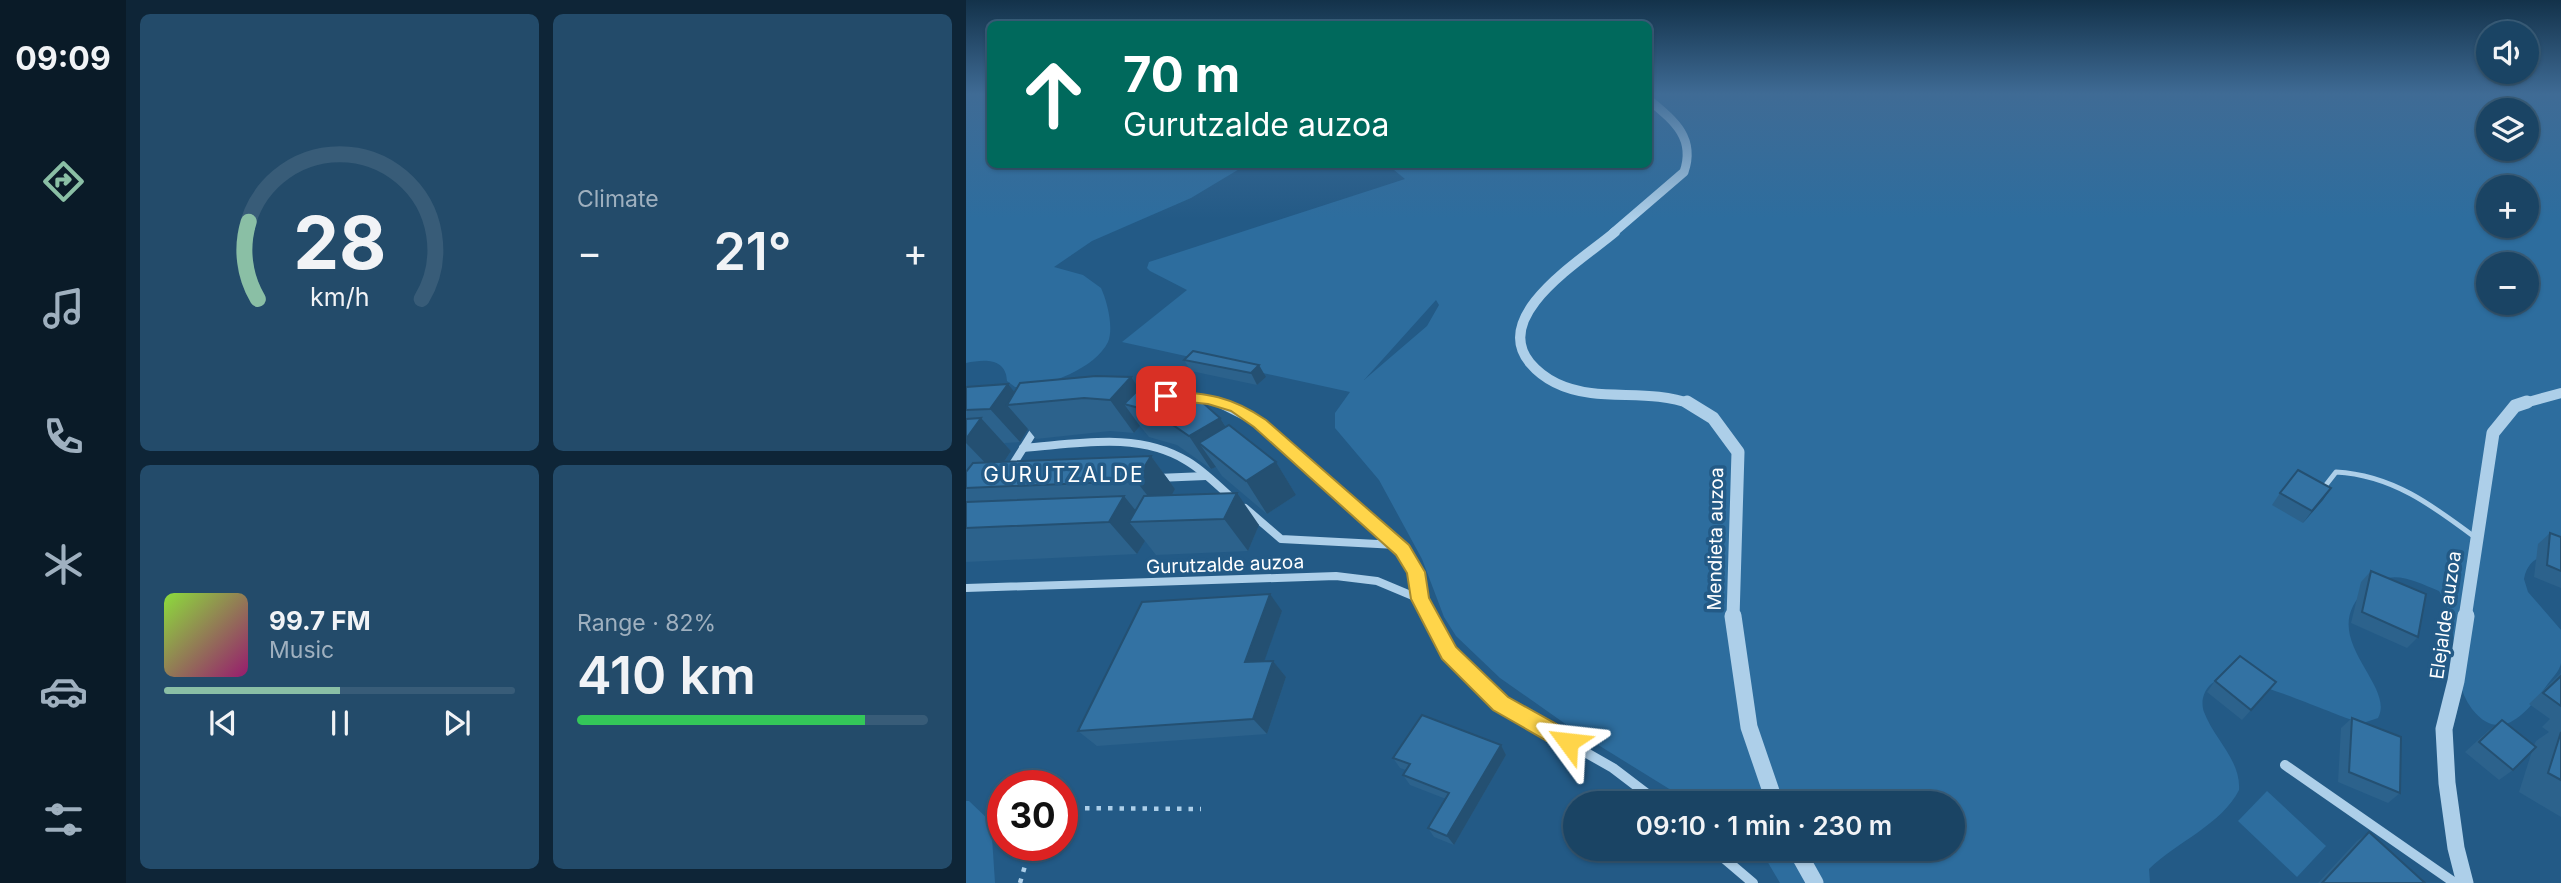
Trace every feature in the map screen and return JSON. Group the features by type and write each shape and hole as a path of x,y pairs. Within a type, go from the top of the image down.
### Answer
{"street":[{"name":"Mendieta auzoa","path":"1685,136 1690,143 1690,158 1684,172 1536,299 1520,319 1518,344 1535,373 1569,390 1675,399 1704,411 1728,429 1738,452 1733,623 1749,727 1771,791"},
{"name":"Elejalde auzoa","path":"2465,883 2456,848 2446,783 2444,729 2456,681 2493,433 2515,406 2561,393"},
{"path":"1176,397 1208,399 1236,408 1260,424 1397,545 1416,572 1420,599 1449,653 1501,704 1613,768 1643,791"},
{"path":"1002,481 1044,416"},
{"name":"Gurutzalde auzoa","path":"1023,448 1130,442 1171,453 1206,476 1281,539 1397,545"},
{"path":"1152,478 1206,476"},
{"name":"Gurutzalde auzoa","path":"966,588 1336,576 1377,581 1420,599"},
{"path":"2285,765 2455,883"},
{"path":"1727,861 1753,883"},
{"path":"1803,861 1815,883"}],"lane":[{"path":"2321,492 2336,472 2369,473 2406,489 2476,538"}],"path":[{"path":"1078,807 1200,808"},
{"path":"1020,883 1026,861"}],"shaded area":[{"path":"966,136 987,136 987,168 1241,168 1191,198 1092,241 1054,267 1083,275 1101,288 1110,322 1110,336 1092,361 1053,381 1027,387 1015,387 1007,381 1006,373 999,364 987,361 966,363"},
{"path":"1652,136 2476,136 2476,161 2539,161 2539,136 2561,136 2561,552 2532,562 2524,579 2528,592 2561,630 2561,663 2523,714 2503,725 2493,725 2472,709 2464,696 2450,619 2439,591 2403,578 2386,578 2369,587 2354,605 2349,623 2351,641 2381,705 2378,718 2363,723 2249,683 2217,680 2206,691 2204,712 2236,769 2239,790 2222,813 2149,869 2150,883 1780,883 1767,861 1965,861 1965,791 1673,791 1574,730 1500,678 1456,636 1444,617 1422,559 1379,480 1335,428 1335,413 1350,392 1122,342 1187,290 1150,271 1147,268 1149,262 1405,179 1392,168 1652,168","holes":["1436,300 1439,305 1427,326 1364,380"]},
{"path":"2267,791 2326,846 2297,877 2238,821"},
{"path":"966,801 969,801 987,818 987,861 994,861 995,883 966,883"}],"building":[{"path":"1193,351 1259,365 1251,373 1184,360"},
{"path":"1096,376 1131,377 1110,400 1084,398 1007,405 1020,383"},
{"path":"1147,381 1176,389 1202,402 1220,418 1189,436 1154,412 1124,404"},
{"path":"1008,384 990,409 966,410 966,387"},
{"path":"981,418 966,439 966,419"},
{"path":"1229,425 1276,462 1246,481 1199,443"},
{"path":"1151,456 1136,481 966,488 966,472 973,463"},
{"path":"2298,470 2331,488 2312,511 2280,493"},
{"path":"1237,493 1224,519 1129,522 1144,496"},
{"path":"1124,496 1109,522 966,528 966,502"},
{"path":"2550,533 2561,537 2561,571 2547,565"},
{"path":"2371,571 2426,594 2418,637 2362,612"},
{"path":"1270,594 1245,662 1273,661 1253,719 1078,731 1142,602"},
{"path":"2240,656 2276,682 2251,710 2215,681"},
{"path":"2561,676 2561,706 2543,693"},
{"path":"1422,715 1501,745 1447,836 1428,828 1449,793 1403,775 1410,764 1393,758"},
{"path":"2352,718 2401,737 2400,793 2349,772"},
{"path":"2502,720 2536,747 2513,770 2479,742"},
{"path":"2561,732 2561,780 2548,773"},
{"path":"2369,832 2425,883 2322,883"}],"district":[{"name":"GURUTZALDE","path":"1064,475"}],"route":[{"path":"1166,396 1208,399 1236,408 1260,424 1403,550 1416,572 1420,599 1449,653 1479,685 1501,704 1568,742"}]}
